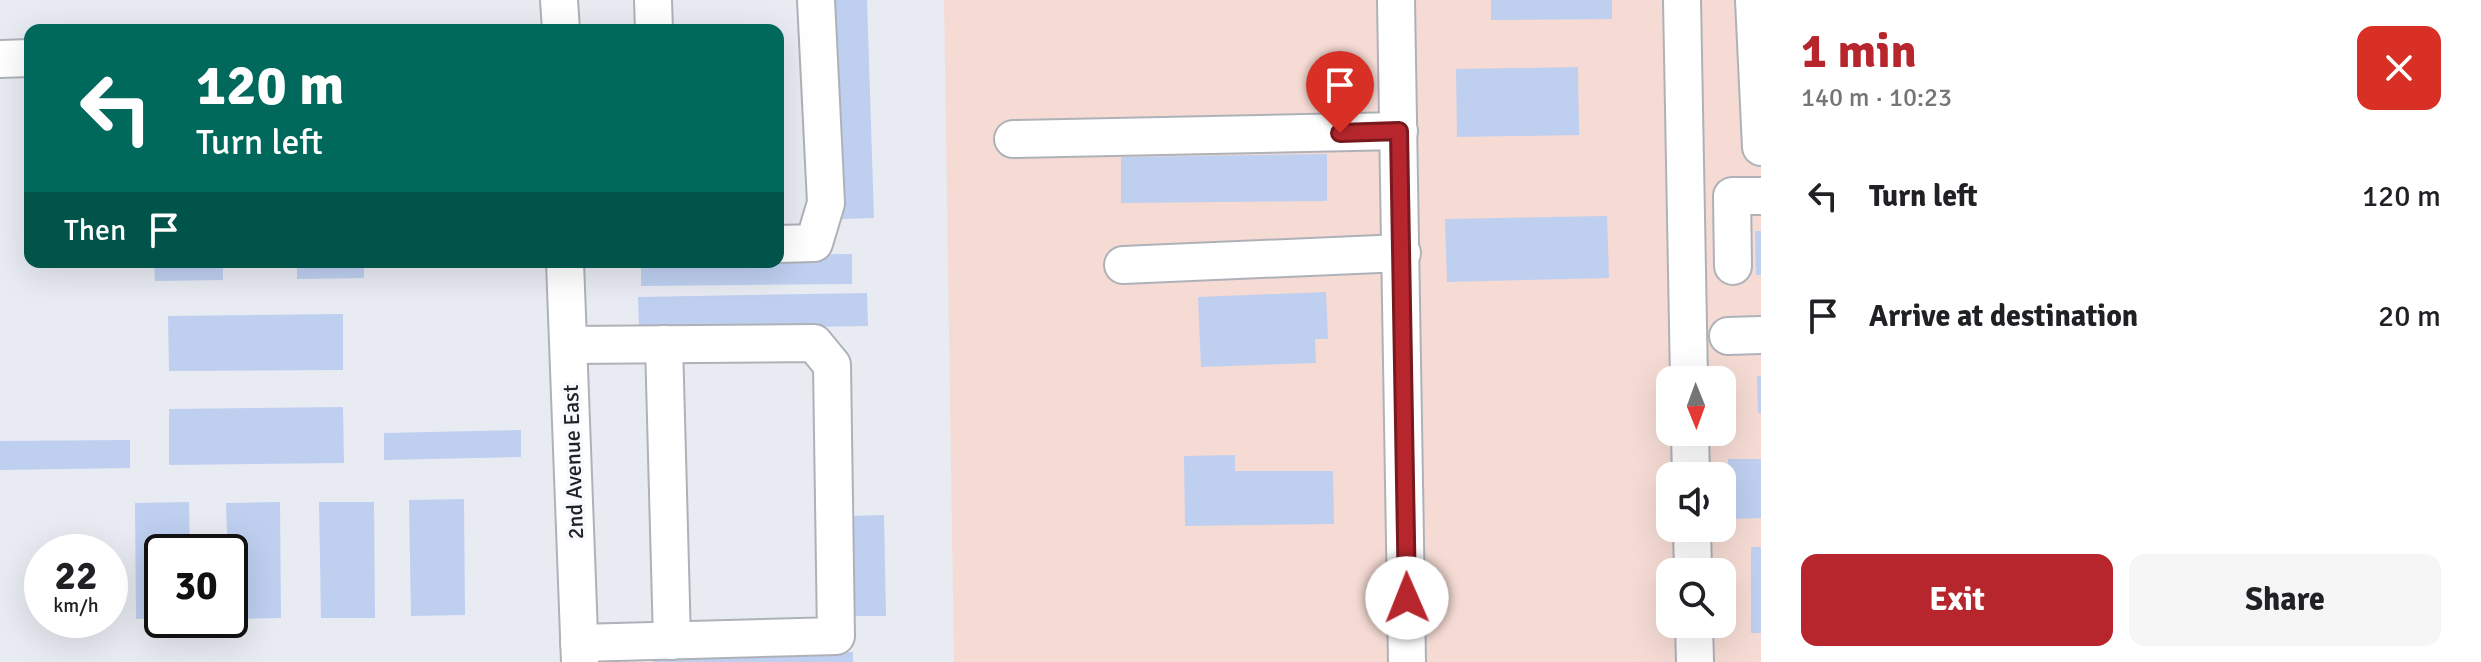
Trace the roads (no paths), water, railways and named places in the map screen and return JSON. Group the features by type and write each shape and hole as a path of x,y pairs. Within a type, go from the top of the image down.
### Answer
{"street":[{"path":"559,0 561,24"},
{"path":"653,0 654,24"},
{"path":"784,244 814,243 826,203 816,0"},
{"path":"1396,0 1407,662"},
{"path":"1682,0 1689,366"},
{"path":"1754,0 1761,147"},
{"path":"0,59 24,58"},
{"path":"1013,139 1399,131"},
{"path":"1733,266 1732,196 1761,196"},
{"path":"1123,265 1402,253"},
{"name":"2nd Avenue East","path":"565,268 580,652"},
{"path":"569,345 814,343 832,365 836,636 672,641 580,652"},
{"path":"664,344 672,641"},
{"path":"1694,638 1695,662"}]}
